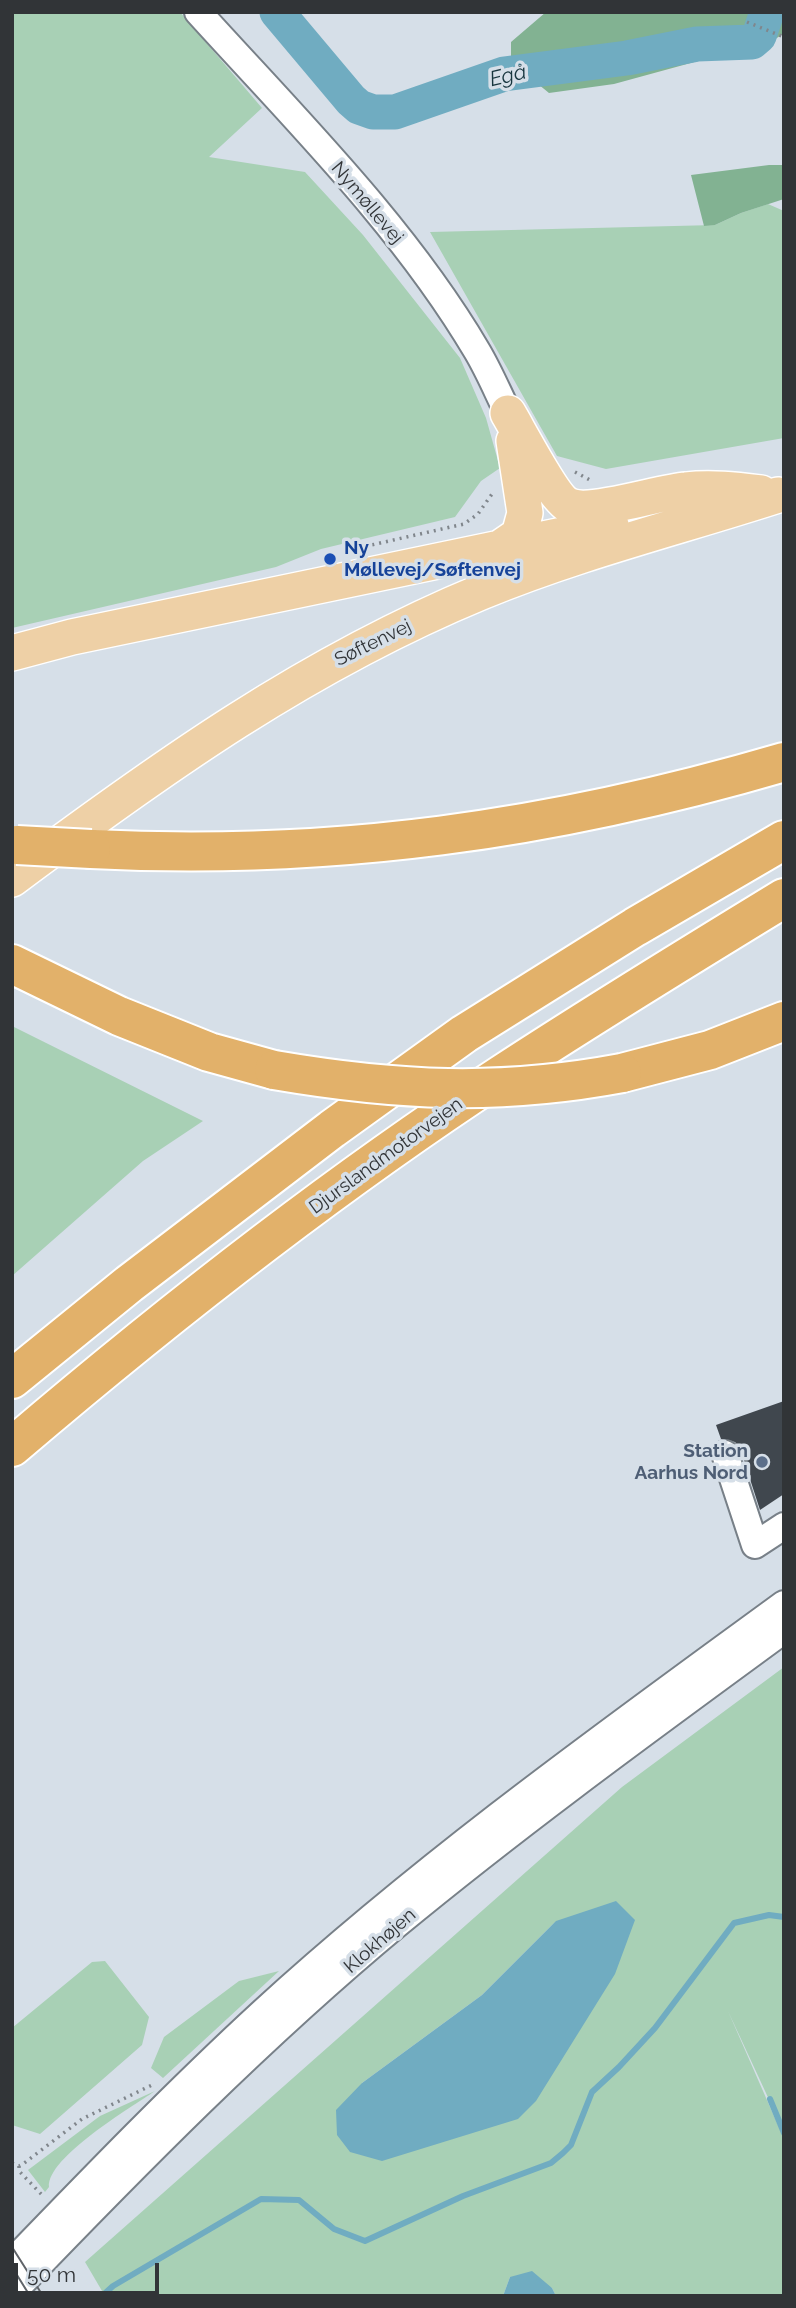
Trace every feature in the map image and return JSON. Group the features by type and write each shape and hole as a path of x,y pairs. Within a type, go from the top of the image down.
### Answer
{"highway":[{"path":"14,856 91,849 170,853 244,852 423,839 525,824 637,802 784,762"},
{"path":"12,1379 129,1284 332,1129 464,1034 635,927 784,840"},
{"name":"Djurslandmotorvejen","path":"12,1447 169,1317 363,1170 500,1075 784,898"},
{"path":"12,964 119,1016 209,1052 274,1070 389,1087 476,1090 565,1083 622,1073 710,1050 784,1021"}],"main road":[{"path":"508,413 533,478 570,506 588,508 686,490 726,489 781,494"},
{"path":"500,548 519,535 533,478"},
{"path":"12,653 72,637 725,501 781,494"},
{"name":"Søftenvej","path":"14,856 129,793 193,748 324,667 459,602 600,548 781,494"}],"street":[{"name":"Nymøllevej","path":"198,12 350,181 417,263 478,353 508,413"},
{"path":"725,1454 755,1545 784,1526"},
{"name":"Klokhøjen","path":"12,2262 125,2144 264,2011 381,1910 574,1757 784,1604"},
{"name":"Klokhøjen","path":"12,2293 143,2157 287,2022 396,1925 586,1775 784,1630"}],"path":[{"path":"747,22 784,37"},
{"path":"339,552 464,524 478,514 491,493 504,484 572,471 596,484"},
{"path":"19,2166 82,2119 155,2084"},
{"path":"12,2162 19,2166"},
{"path":"19,2166 19,2171 49,2202"}],"green space":[{"path":"12,12 180,12 262,108 209,157 305,172 363,235 460,358 486,418 500,468 481,481 455,517 321,549 276,567 12,628"},
{"path":"546,12 784,12 784,33 757,52 698,61 614,84 549,93 511,62 511,42"},
{"path":"784,165 784,199 715,225 704,226 691,175"},
{"path":"768,204 784,211 784,438 606,469 557,456 430,232 715,225"},
{"path":"12,1026 203,1121 143,1161 12,1276"},
{"path":"784,1667 784,2132 728,2011 784,2139 784,2296 556,2296 552,2288 510,2277 503,2296 105,2296 85,2262 622,1787","holes":["556,1921 351,2152 362,2083 482,1995"]},
{"path":"105,1961 149,2017 142,2045 40,2134 12,2125 12,2028 92,1962"},
{"path":"279,1971 163,2078 151,2068 164,2037 239,1981"},
{"path":"155,2091 111,2120 76,2148 61,2162 45,2192 28,2170 100,2116"}],"water":[{"path":"616,1901 635,1920 615,1974 536,2101 518,2119 382,2161 350,2152 337,2135 336,2110 362,2083 482,1995 556,1921"},
{"path":"532,2271 552,2288 556,2296 503,2296 510,2277"}],"building":[{"name":"Station Aarhus Nord","path":"784,1401 784,1494 760,1510 740,1448 735,1442 721,1439 716,1425"}],"waterway":[{"name":"Egå","path":"277,12 351,100 359,107 373,112 395,112 504,74 627,58 697,44 752,42 759,36 767,12"},
{"path":"102,2296 113,2286 261,2199 299,2200 334,2229 365,2241 463,2196 551,2163 571,2145 592,2092 655,2028 734,1923 769,1915 784,1917"},
{"path":"770,2099 784,2133"}],"tram line":[{"path":"12,2247 43,2296"},
{"path":"12,2267 30,2296"}],"place":[{"name":"Ny Møllevej/Søftenvej","path":"330,559"},
{"name":"Station Aarhus Nord","path":"762,1462"}]}
